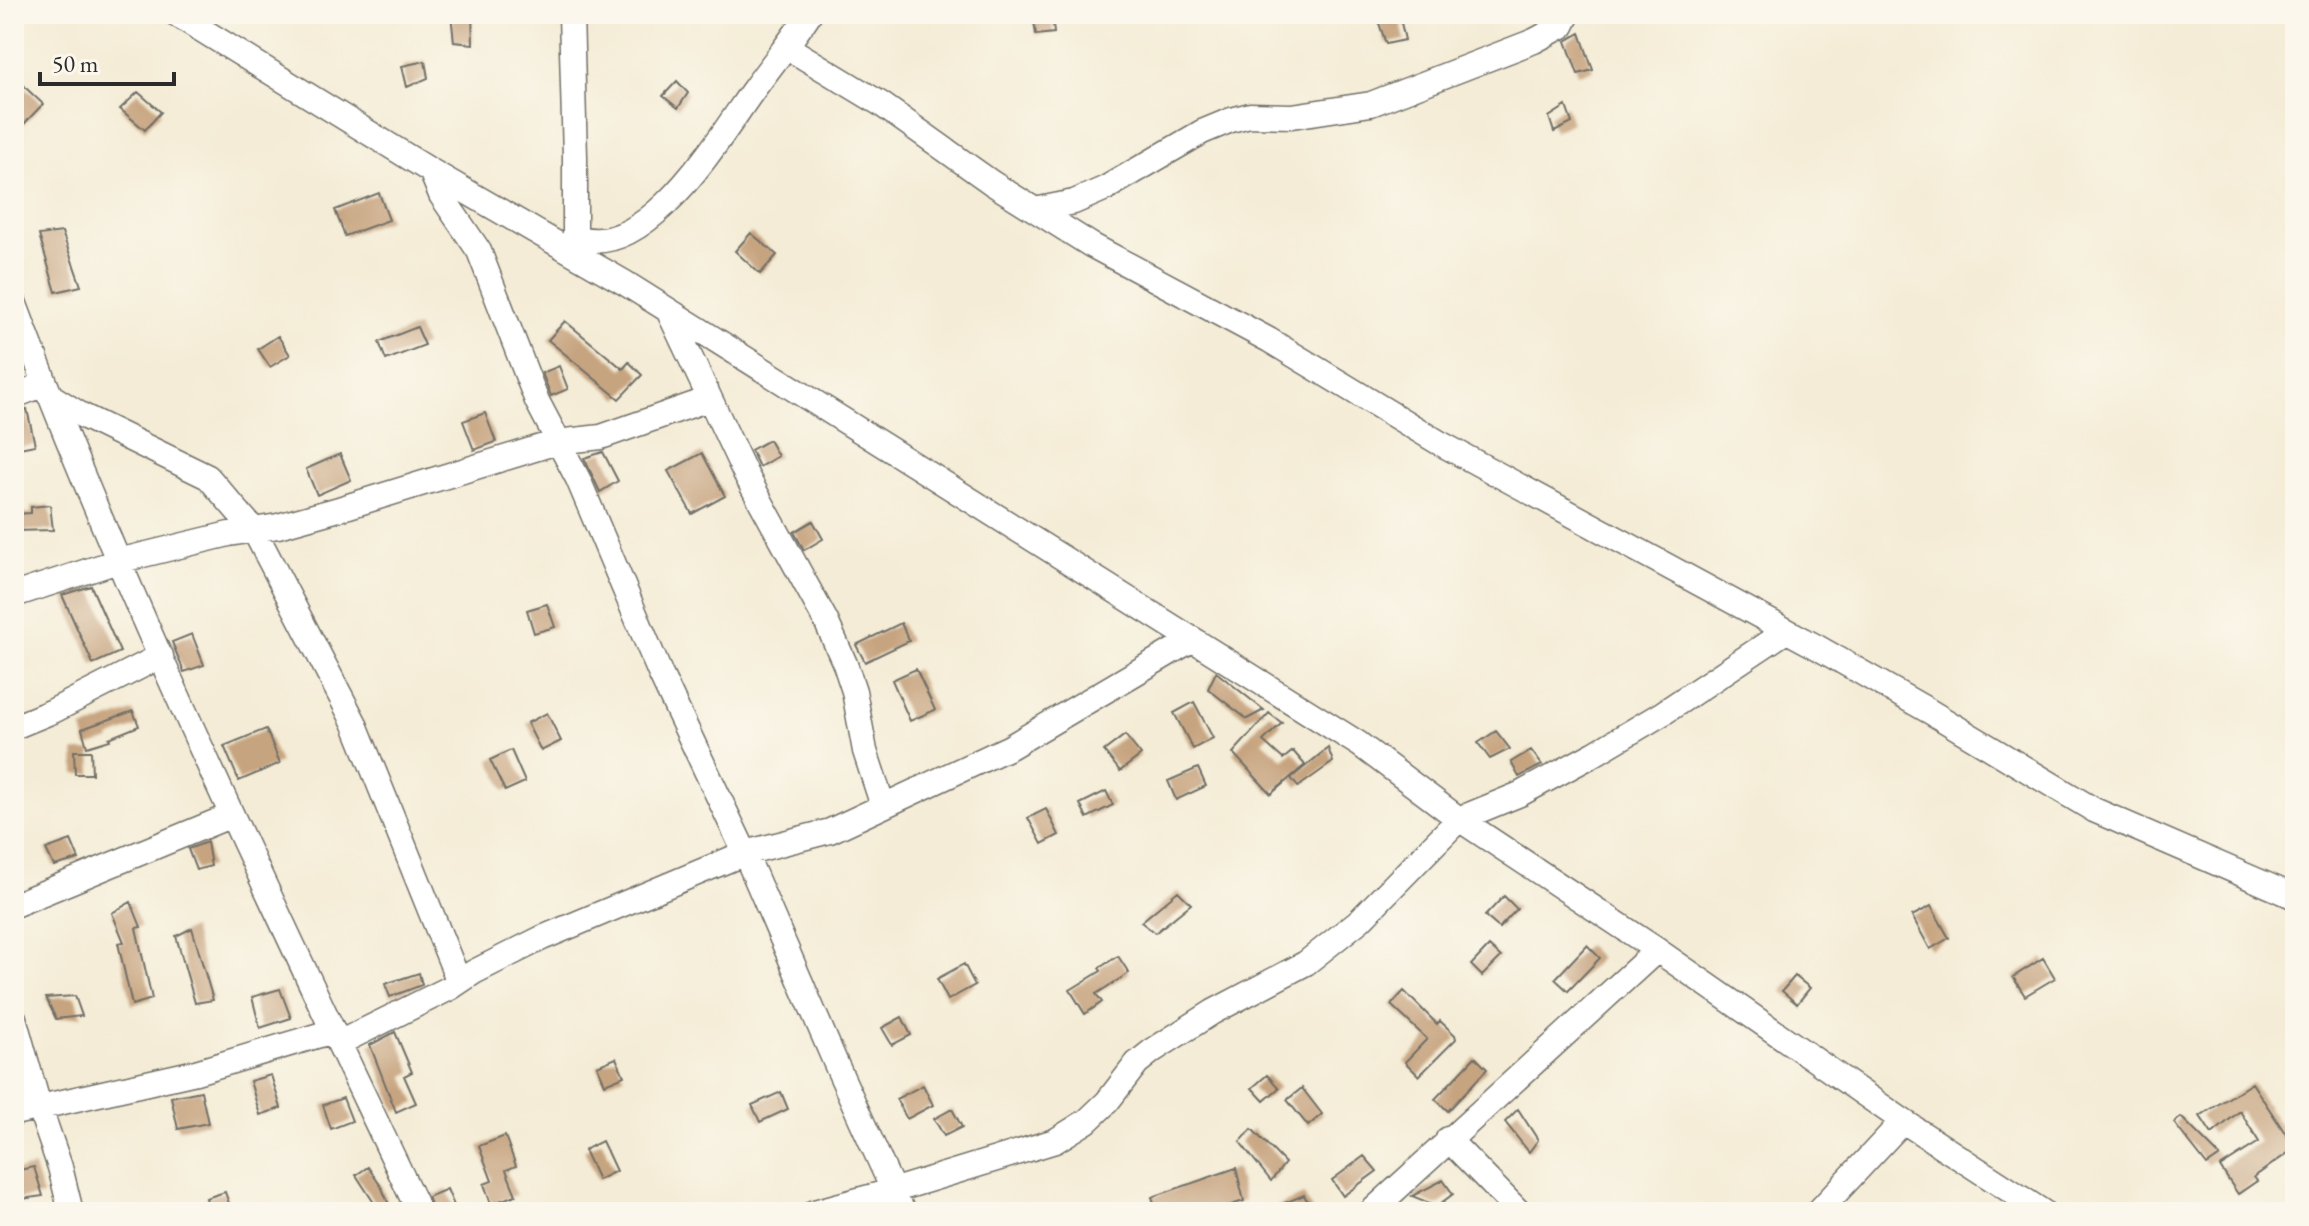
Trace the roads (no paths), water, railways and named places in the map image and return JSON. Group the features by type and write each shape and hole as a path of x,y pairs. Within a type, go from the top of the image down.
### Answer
{"street":[{"path":"176,14 431,171 574,244 668,310 1359,744 1459,819 1657,950 1903,1121 2043,1212"},
{"path":"571,14 574,244"},
{"path":"574,244 613,237 647,222 672,199 809,14"},
{"path":"1035,210 1074,202 1106,188 1202,132 1231,120 1250,115 1292,116 1371,104 1534,41 1562,26 1568,14"},
{"path":"787,47 881,104 992,183 1091,245 1269,340 1438,442 1929,711 2094,810 2295,897"},
{"path":"431,171 441,195 479,251 537,401 578,479 660,673 745,853 899,1201"},
{"path":"14,302 118,561 232,815 419,1212"},
{"path":"668,310 745,473 826,621 845,664 854,691 865,751 883,806"},
{"path":"14,396 47,389 81,415 208,477 254,530 354,722 459,982"},
{"path":"14,595 118,561 339,509 557,442 601,437 709,399"},
{"path":"814,1212 899,1201 1055,1141 1087,1121 1107,1102 1137,1063 1152,1051 1213,1012 1306,963 1360,920 1459,819 1520,794 1594,754 1663,713 1786,631"},
{"path":"14,1113 336,1037 459,982 542,938 745,853 830,831 1010,747 1193,639"},
{"path":"14,727 53,711 161,656"},
{"path":"14,905 232,815"},
{"path":"1371,1212 1657,950"},
{"path":"14,1018 71,1212"},
{"path":"1818,1212 1903,1121"},
{"path":"1448,1139 1519,1212"}]}
